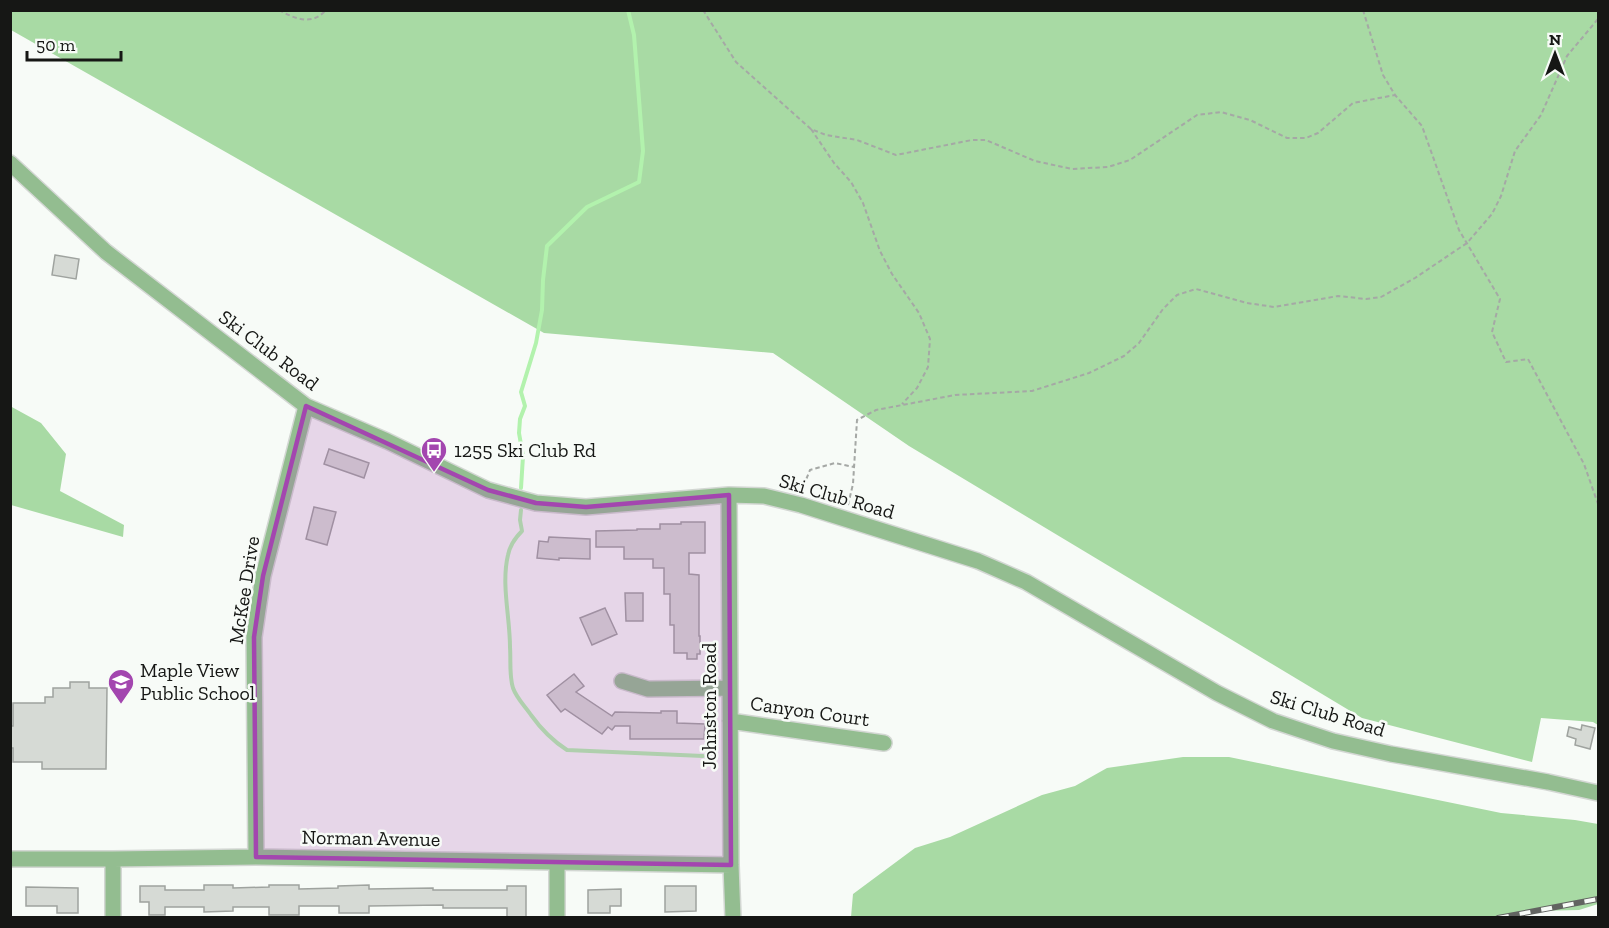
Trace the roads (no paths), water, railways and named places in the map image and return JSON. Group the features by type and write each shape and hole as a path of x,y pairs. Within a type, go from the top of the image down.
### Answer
{"street":[{"name":"Ski Club Road","path":"10,163 106,252 306,406 387,441 488,490 536,503 586,507 729,495 764,496 801,505 978,561 1026,582 1217,693 1273,721 1333,741 1391,754 1599,793"},
{"name":"McKee Drive","path":"256,857 254,637 263,576 306,406"},
{"name":"Johnston Road","path":"729,495 730,865 733,918"},
{"path":"622,681 648,689 729,688"},
{"name":"Canyon Court","path":"730,721 884,743"},
{"name":"Norman Avenue","path":"10,859 256,857 730,865"},
{"path":"113,859 113,918"},
{"path":"557,863 557,918"}],"waterway":[{"path":"521,488 523,456 519,433 520,419 525,406 521,392 536,343 542,310 547,246 587,207 639,182 643,151 634,35 628,10"},
{"path":"521,510 522,531 510,548 505,577 511,678 513,688 521,702 543,730 567,750 703,756"}],"railway":[{"path":"1498,918 1598,899"}],"place":[{"name":"1255 Ski Club Rd","path":"434,473"},
{"name":"Maple View Public School","path":"121,705"}]}
